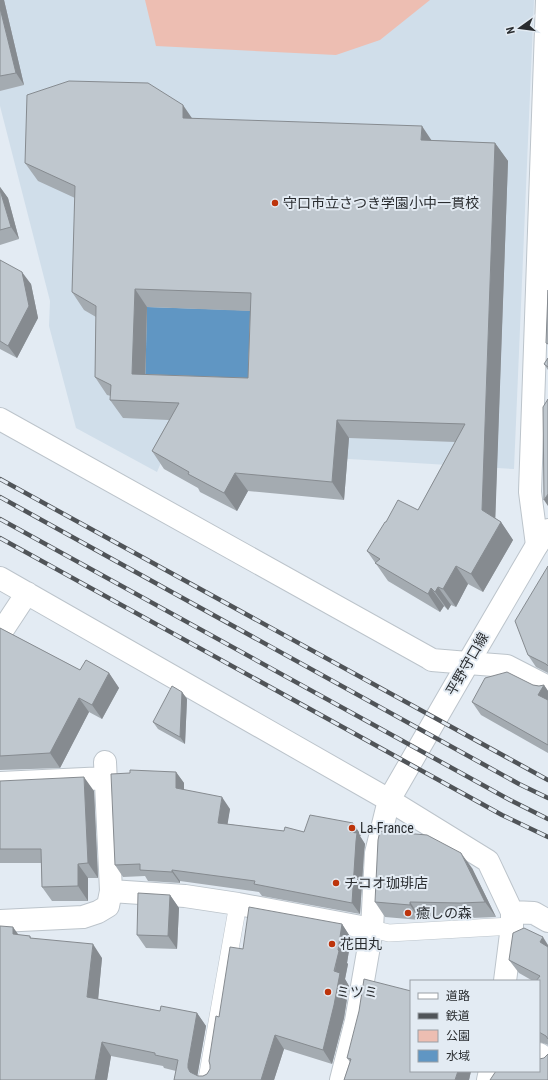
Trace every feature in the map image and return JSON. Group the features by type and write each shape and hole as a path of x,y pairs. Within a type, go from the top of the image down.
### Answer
{"street":[{"path":"542,538 530,492 547,0"},
{"path":"0,419 432,660 507,666 548,687"},
{"name":"平野守口線","path":"341,1080 356,1021 372,929 376,853 389,800 542,538"},
{"path":"0,578 389,800 488,861 512,919 505,980"},
{"path":"0,634 27,593"},
{"path":"0,783 105,770 111,891 108,906 98,912 83,917 0,921"},
{"path":"111,891 185,896 238,904 372,929"},
{"path":"512,919 534,913 548,921"}],"lane":[{"path":"210,1080 207,1079 238,904"},
{"path":"372,929 390,933 512,919"}],"shaded area":[{"name":"守口市立さつき学園小中一貫校","path":"0,0 534,0 514,469 167,448 157,472 76,428 49,326 50,301 0,106"}],"green space":[{"path":"145,0 430,0 380,40 336,55 156,46"}],"water":[{"path":"147,307 263,311 260,396 145,392"}],"building":[{"path":"0,8 16,73 0,76"},
{"path":"69,81 148,83 183,105 183,118 422,126 421,140 495,143 482,510 501,522 471,574 456,566 443,589 438,587 435,592 431,588 428,594 375,563 380,559 367,551 398,500 418,510 465,424 337,420 332,482 235,473 224,493 188,474 189,472 152,451 179,403 110,400 111,385 95,377 96,306 72,292 75,186 25,163 27,95","holes":["135,289 251,293 248,378 132,374"]},
{"path":"0,190 11,227 0,230"},
{"path":"0,260 22,272 29,306 8,346 0,341"},
{"path":"548,290 548,344 546,343"},
{"path":"548,358 548,367 544,364"},
{"path":"548,399 548,494 544,500 543,407"},
{"path":"548,566 548,666 528,655 515,621"},
{"path":"0,628 80,670 86,660 109,673 92,705 79,698 50,753 0,756"},
{"path":"507,672 533,685 544,685 538,695 548,700 548,745 472,702 485,678"},
{"path":"172,686 182,692 180,737 153,722"},
{"path":"130,770 176,772 176,788 222,797 218,823 284,831 285,827 304,832 310,815 353,823 350,832 357,833 352,903 254,884 255,881 172,870 172,872 140,870 140,864 115,865 111,774 130,773"},
{"path":"84,777 88,863 78,864 78,886 42,887 41,849 0,849 0,781"},
{"path":"380,831 427,835 461,853 485,902 410,902 410,905 375,902 378,840"},
{"path":"138,893 170,895 168,936 137,935"},
{"path":"249,907 342,924 339,951 334,971 340,973 323,1050 275,1035 261,1080 174,1080 178,1060 155,1055 155,1053 102,1042 95,1080 0,1080 0,926 13,927 13,934 30,936 30,938 93,944 87,997 160,1011 161,1006 197,1013 188,1068 190,1072 198,1076 203,1076 207,1074 210,1069 209,1061 216,1016 219,1017 230,947 243,949"},
{"path":"524,928 543,937 540,942 548,947 548,1039 540,1033 540,980 537,980 540,976 509,960 513,933"},
{"path":"364,979 410,991 410,1072 458,1072 455,1080 344,1080 351,1059 347,1058 359,1011"},
{"path":"548,1054 548,1080 490,1080 495,1072 540,1072 540,1059 544,1058"}],"railway":[{"path":"0,479 548,780"},
{"path":"0,497 519,784 548,798"},
{"path":"0,519 510,800 548,819"},
{"path":"0,538 502,815 548,837"}],"place":[{"name":"守口市立さつき学園小中一貫校","path":"275,203"},
{"name":"La-France","path":"352,828"},
{"name":"チコオ珈琲店","path":"336,883"},
{"name":"癒しの森","path":"408,913"},
{"name":"花田丸","path":"332,944"},
{"name":"ミツミ","path":"328,992"}]}
